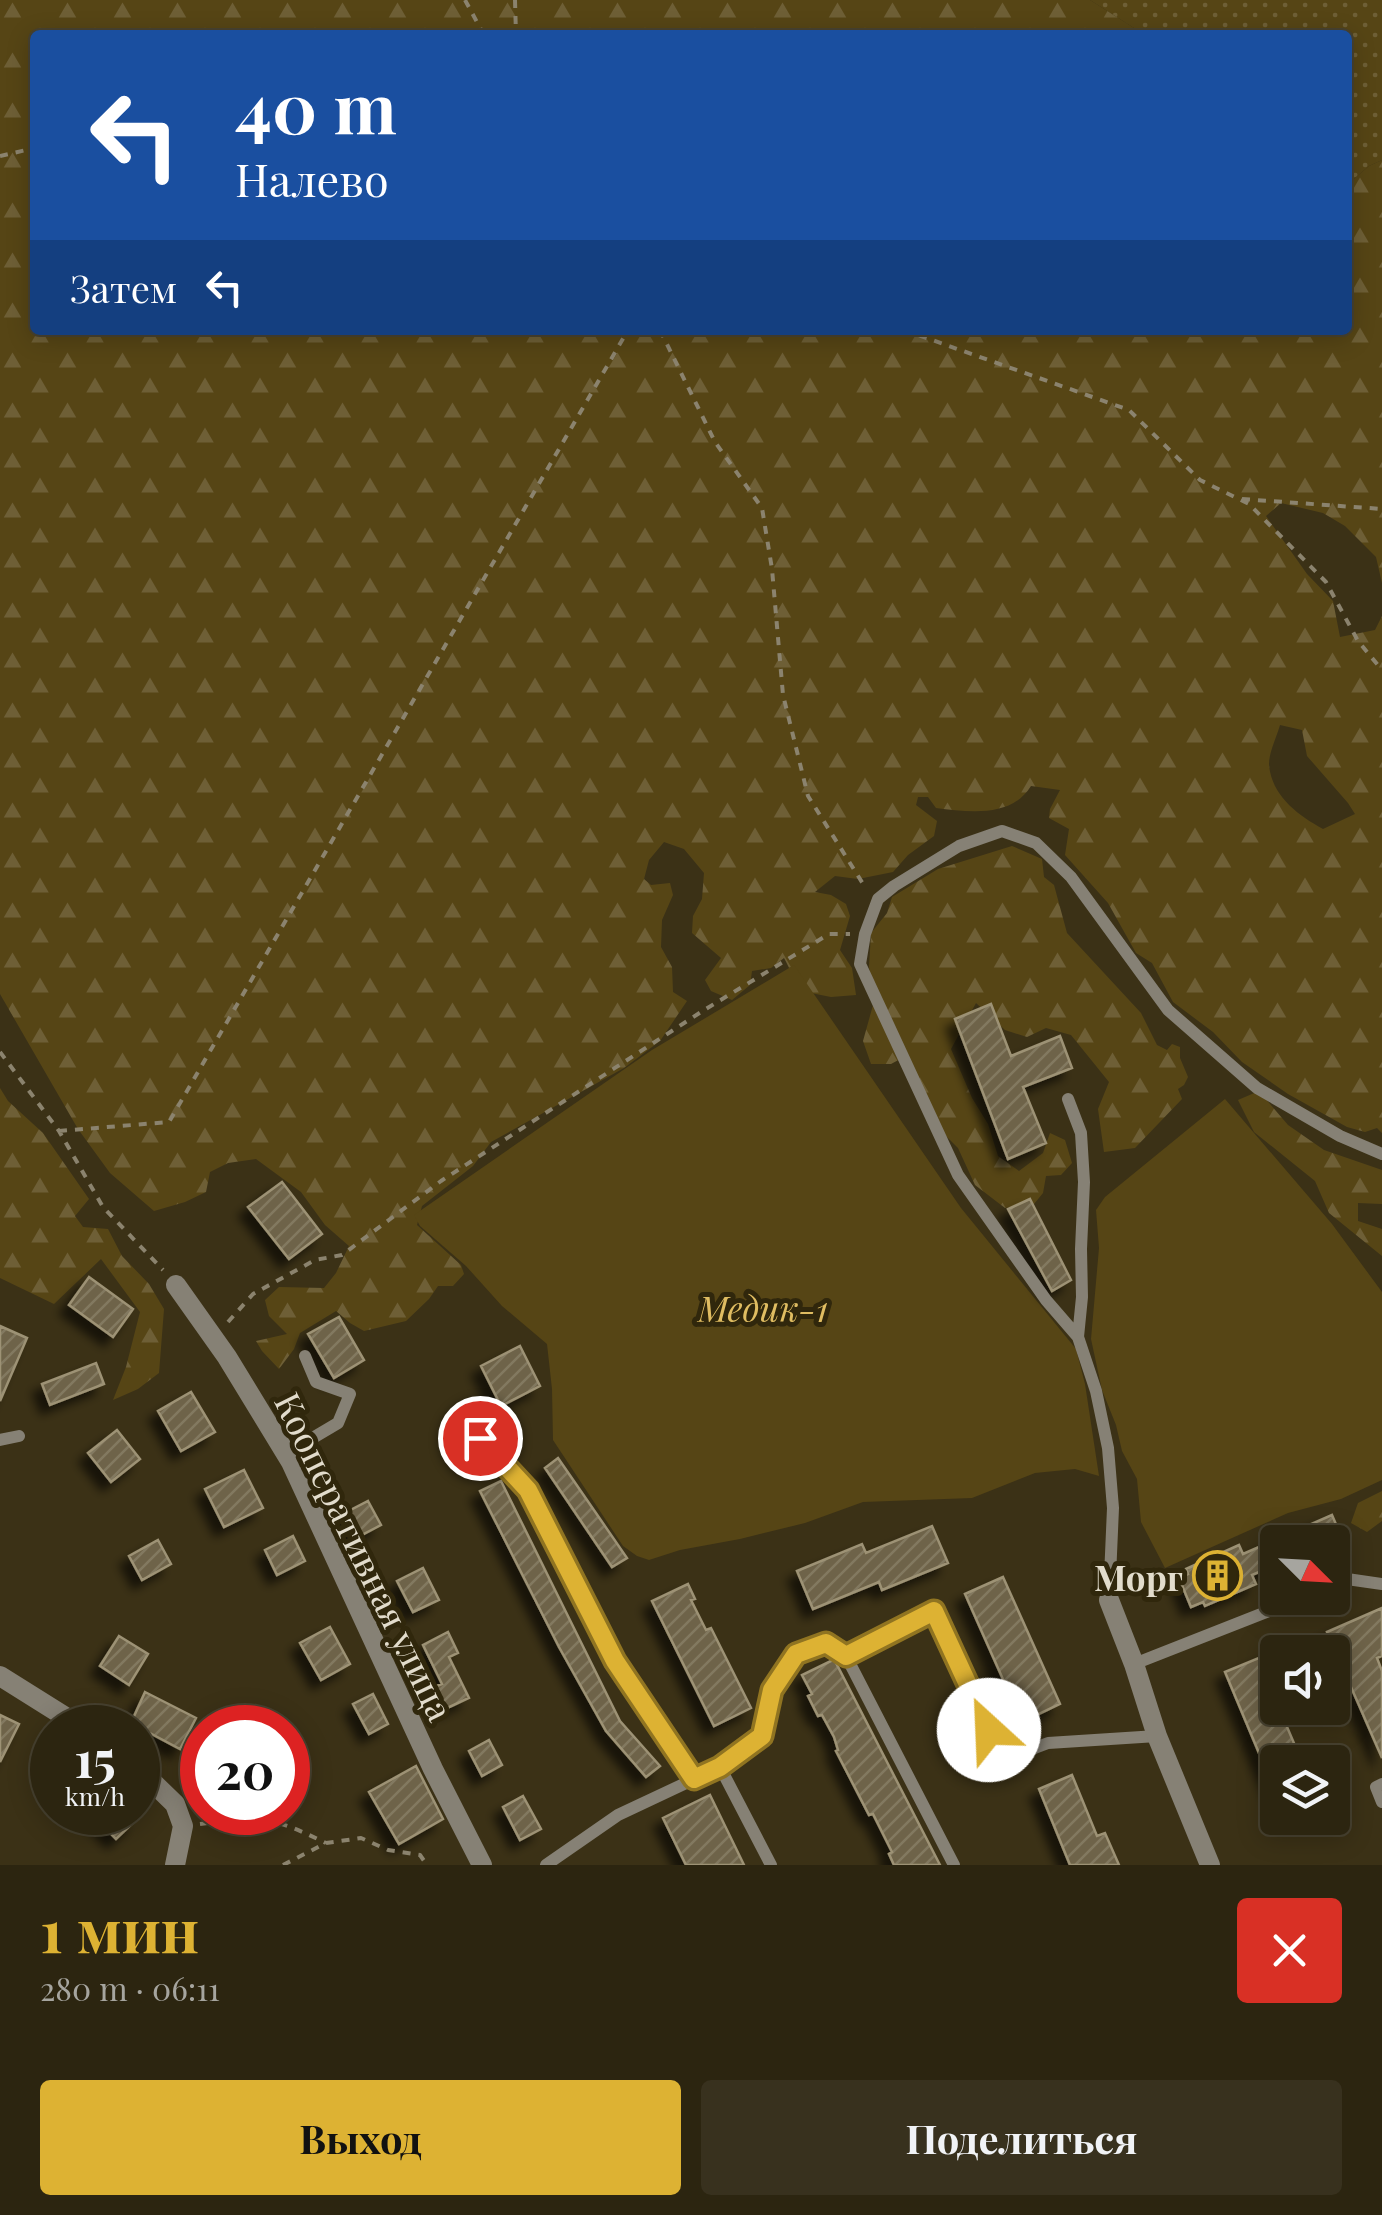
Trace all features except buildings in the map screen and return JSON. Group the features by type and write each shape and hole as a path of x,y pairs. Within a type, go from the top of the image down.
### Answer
{"street":[{"name":"Кооперативная улица","path":"176,1285 291,1462 433,1769 482,1865"},
{"path":"1108,1600 1157,1736 1210,1865"},
{"path":"0,1676 46,1705"},
{"path":"160,1790 174,1804 180,1820"},
{"path":"176,1865 181,1835"}],"lane":[{"path":"1108,1600 1113,1508 1108,1448 1096,1391 1078,1337 1046,1300 958,1175 860,964 865,934 878,898 959,846 1002,832 1036,843 1071,877 1168,1010 1257,1088 1340,1136 1382,1154"},
{"path":"1068,1098 1081,1133 1084,1182 1078,1337"},
{"path":"291,1462 312,1439 338,1423 350,1394 316,1382 305,1356"},
{"path":"462,1427 480,1438 528,1490 615,1661 694,1779"},
{"path":"0,1440 19,1436"},
{"path":"1350,1580 1382,1584"},
{"path":"846,1656 934,1611 1002,1760 1048,1743 1157,1736"},
{"path":"1134,1664 1260,1614"},
{"path":"546,1865 618,1816 720,1767 762,1736 772,1690 796,1654 826,1643 846,1656 954,1865"},
{"path":"720,1767 771,1865"},
{"path":"1382,1784 1376,1787 1382,1802"}],"path":[{"path":"465,0 481,30"},
{"path":"515,0 516,30"},
{"path":"0,156 30,149"},
{"path":"59,1131 169,1122 625,335"},
{"path":"662,335 716,442 762,508 784,695 808,796 868,892 878,898"},
{"path":"918,335 1130,410 1200,480 1249,504 1326,582 1358,641 1382,670"},
{"path":"1237,498 1382,509"},
{"path":"213,1338 253,1294 315,1260 342,1255 441,1182 700,1012 830,934 865,934"},
{"path":"0,1052 59,1131 104,1207 176,1285"},
{"path":"309,1835 326,1843"},
{"path":"283,1865 326,1843 361,1838 388,1850 420,1855 428,1865"}],"green space":[{"path":"0,0 1090,0 1137,30 30,30 30,335 1352,335 1352,181 1382,160 1382,583 1376,557 1345,526 1323,513 1281,503 1266,516 1307,574 1333,601 1340,637 1375,630 1382,616 1382,1133 1377,1128 1365,1132 1347,1127 1288,1094 1242,1062 1213,1032 1173,1002 1152,963 1136,953 1108,903 1065,855 1069,829 1049,818 1060,790 1031,786 1012,804 989,810 936,808 928,797 918,797 916,805 937,821 934,836 893,872 858,879 835,876 815,892 846,904 850,916 840,950 852,968 856,995 831,997 801,991 784,958 771,968 752,971 750,985 732,1000 711,991 705,980 721,958 692,933 693,916 702,899 704,873 684,849 664,842 649,860 644,879 651,885 670,883 673,895 662,920 661,947 672,967 673,992 687,1001 660,1041 624,1068 491,1142 473,1166 422,1206 417,1225 461,1265 464,1274 453,1286 438,1286 406,1321 364,1331 336,1311 300,1333 279,1369 256,1341 287,1334 269,1316 265,1300 279,1287 324,1288 349,1246 325,1225 301,1192 256,1159 228,1163 210,1172 206,1192 154,1211 110,1173 78,1129 0,994","holes":["1280,725 1302,730 1307,756 1348,803 1355,814 1323,829 1287,803 1275,785 1269,764"]},
{"path":"1090,0 1382,0 1382,160 1352,181 1352,30 1137,30"},
{"path":"1012,846 1042,859 1044,877 1054,885 1067,933 1141,1013 1157,1045 1167,1050 1172,1044 1180,1047 1188,1077 1178,1089 1182,1099 1135,1148 1104,1152 1098,1109 1109,1082 1071,1035 1046,1028 1027,1037 1005,1030 976,1003 951,1049 988,1124 998,1156 1019,1171 1043,1153 1050,1133 1065,1140 1072,1163 1061,1175 1046,1176 1043,1193 1034,1204 1005,1208 975,1185 958,1148 933,1123 904,1057 891,1064 871,1064 863,1041 875,998 869,967 871,933 887,913 892,897 938,869"},
{"name":"Медик-1","path":"794,965 961,1208 1076,1349 1099,1476 1075,1469 1035,1473 972,1498 863,1502 805,1523 649,1560 623,1546 553,1440 547,1344 502,1306 466,1266 420,1226 414,1215 652,1050"},
{"path":"0,1088 8,1101 43,1133 89,1199 75,1216 83,1227 108,1229 122,1256 149,1284 164,1309 159,1373 138,1389 113,1400 140,1312 101,1259 54,1304 0,1278"},
{"path":"1259,1091 1288,1125 1324,1150 1382,1170 1382,1204 1358,1203 1358,1221 1382,1229 1382,1256 1329,1213 1315,1181 1254,1132 1238,1100"},
{"path":"1225,1099 1332,1224 1382,1292 1382,1480 1341,1499 1288,1513 1165,1568 1141,1522 1137,1479 1122,1451 1102,1390 1091,1339 1099,1248 1096,1210 1105,1197"},
{"path":"1382,1491 1382,1521 1367,1532 1351,1523 1358,1503"}],"place":[{"name":"Морг","path":"1218,1576"}],"route":[{"path":"480,1438 528,1490 615,1661 694,1779 720,1767 762,1736 772,1690 796,1654 826,1643 846,1656 934,1611 989,1730"}]}
